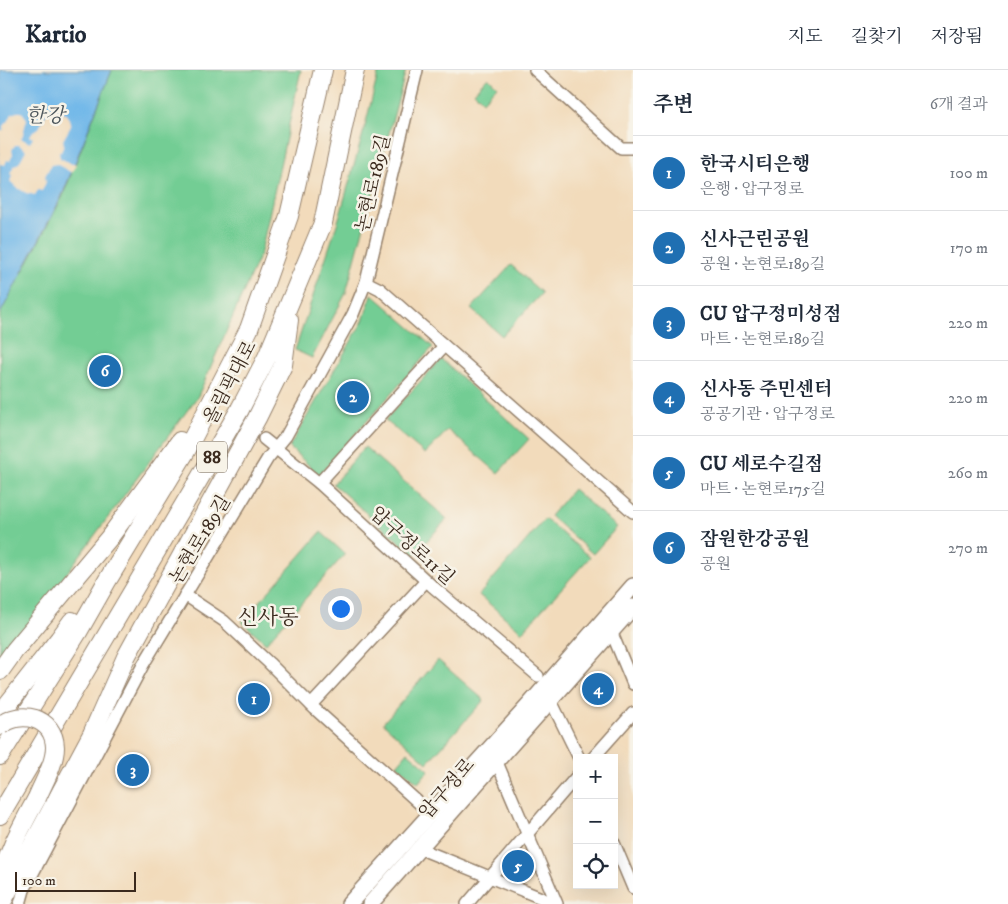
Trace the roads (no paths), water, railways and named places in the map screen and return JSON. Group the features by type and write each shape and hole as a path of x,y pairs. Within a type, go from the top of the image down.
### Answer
{"highway":[{"name":"올림픽대로","path":"0,756 78,632 186,451 249,329 289,216 323,70"},
{"name":"올림픽대로","path":"0,815 239,411 267,357 323,223 355,70"},
{"path":"1,904 92,734 119,672 257,418 283,365 293,293"},
{"path":"0,671 15,650 109,538 213,397"},
{"path":"0,714 59,639 88,598 107,581"},
{"path":"0,726 15,717 30,716 45,724 51,733 55,748 52,761 36,798 6,860 0,884"}],"main road":[{"name":"압구정로","path":"349,904 496,760 547,692 633,586"},
{"name":"압구정로","path":"370,904 421,846 436,818 547,692 612,631 633,607"}],"street":[{"name":"논현로189길","path":"20,904 24,890 143,665 268,458 286,436 353,314 366,282 417,70"},
{"path":"535,70 621,148 633,148"},
{"path":"366,282 380,289 633,512"},
{"path":"319,484 444,346"},
{"name":"압구정로11길","path":"264,440 319,484 547,692"},
{"path":"313,707 426,581"},
{"name":"압구정로","path":"185,595 224,621 313,707 436,818"},
{"path":"612,631 633,684"},
{"path":"119,672 152,652"},
{"path":"547,692 576,754"},
{"path":"596,754 633,712"},
{"path":"496,760 557,904"},
{"path":"467,904 573,781"},
{"path":"614,844 632,884"},
{"path":"421,846 428,852 557,904"}],"water":[{"name":"한강","path":"0,70 112,70 61,198 0,314"}],"place":[{"name":"잠원한강공원","path":"105,371"},
{"name":"신사근린공원","path":"353,397"},
{"name":"신사동 주민센터","path":"598,689"},
{"name":"한국시티은행","path":"254,699"},
{"name":"CU 압구정미성점","path":"133,770"},
{"name":"CU 세로수길점","path":"518,866"}],"district":[{"name":"신사동","path":"268,617"}]}
